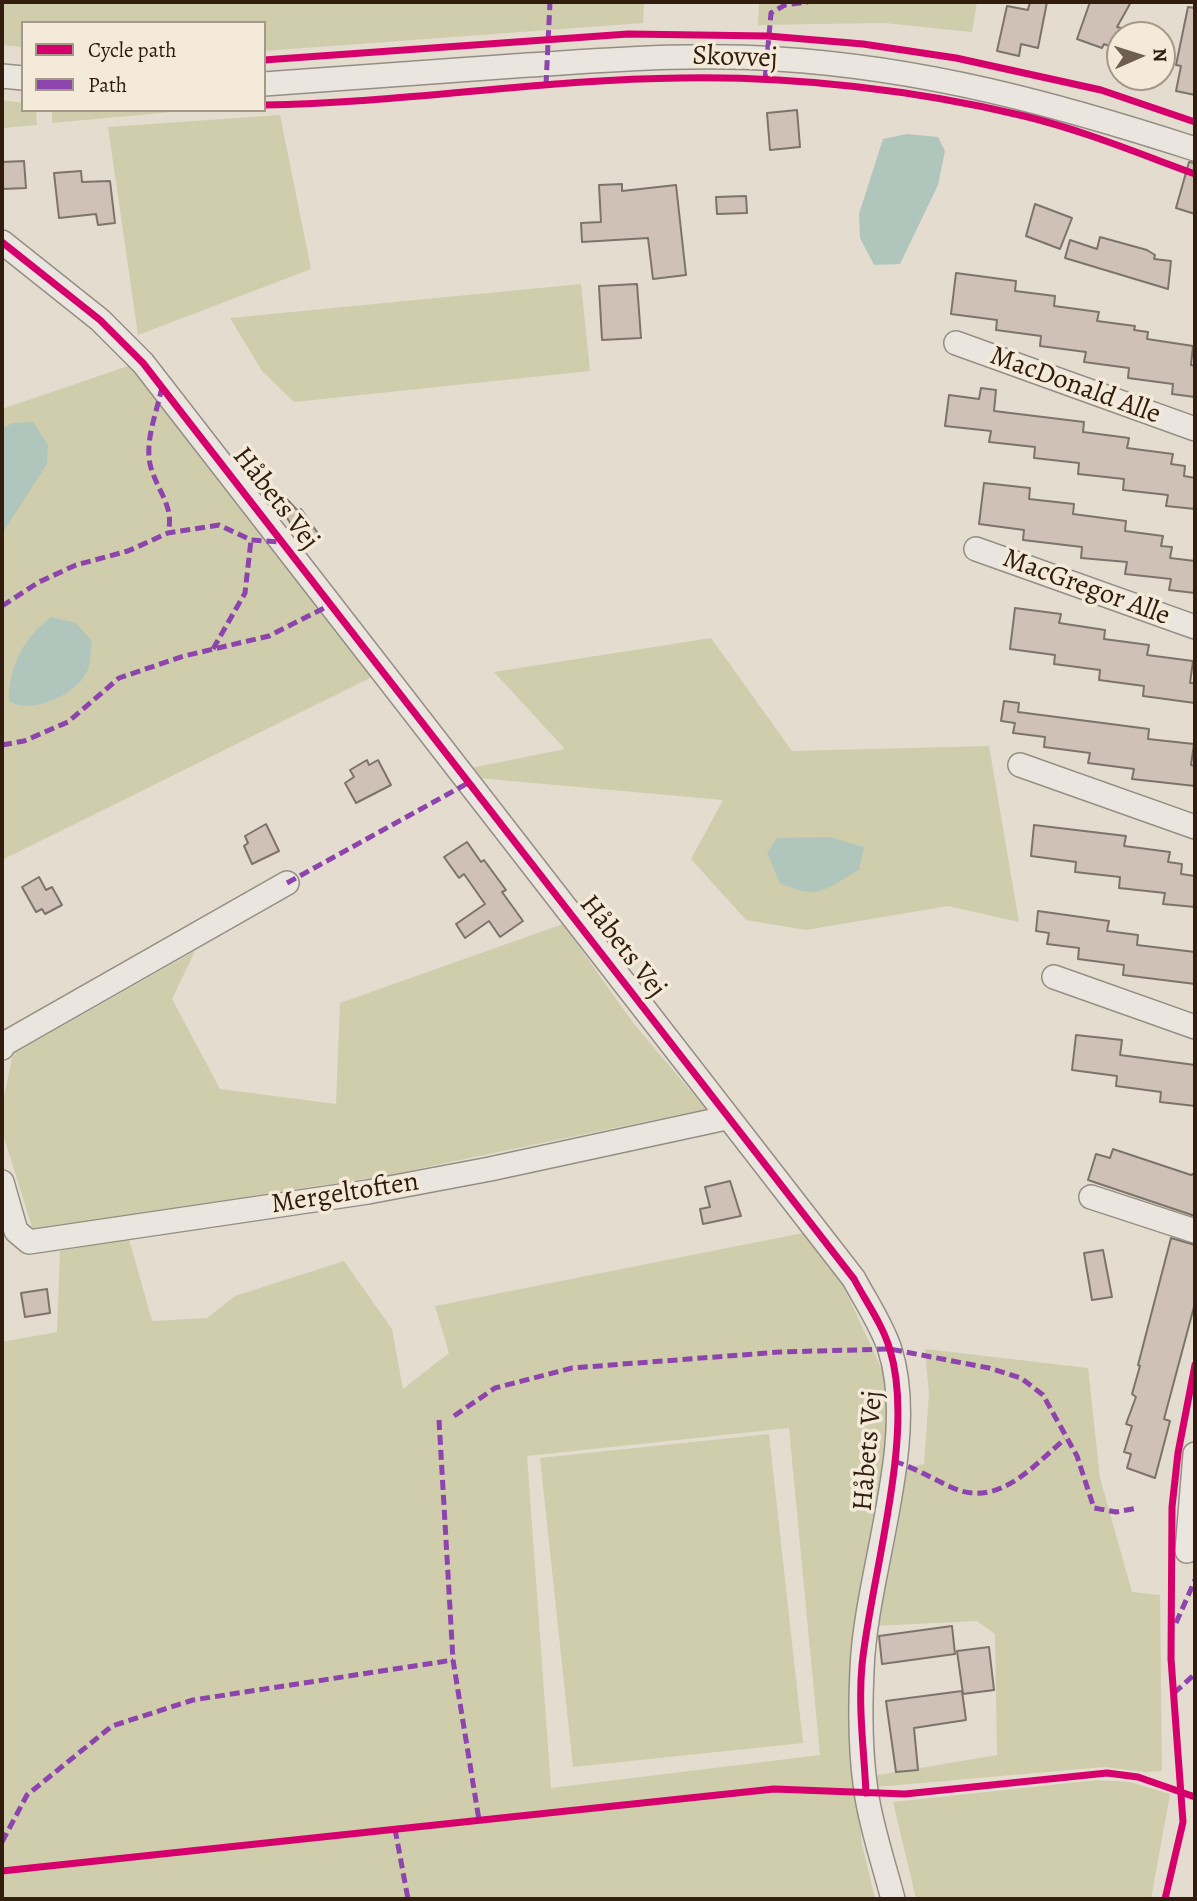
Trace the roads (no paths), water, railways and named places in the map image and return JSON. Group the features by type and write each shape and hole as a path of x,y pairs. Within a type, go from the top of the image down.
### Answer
{"street":[{"name":"Skovvej","path":"266,84 656,57 776,58 874,68 977,87 1068,108 1195,149"},
{"path":"2,76 21,78"},
{"name":"Håbets Vej","path":"2,242 100,320 143,363 726,1118 854,1279 890,1349 896,1376 894,1461 862,1667 861,1737 866,1793 893,1899"},
{"name":"MacDonald Alle","path":"956,343 1195,429"},
{"name":"MacGregor Alle","path":"976,549 1195,627"},
{"path":"1020,765 1195,827"},
{"path":"2,1048 4,1044 287,883"},
{"path":"1054,977 1195,1027"},
{"name":"Mergeltoften","path":"2,1182 16,1231 29,1242 368,1192 490,1169 726,1118"},
{"path":"1091,1197 1195,1231"},
{"path":"1187,1551 1195,1454"}]}
